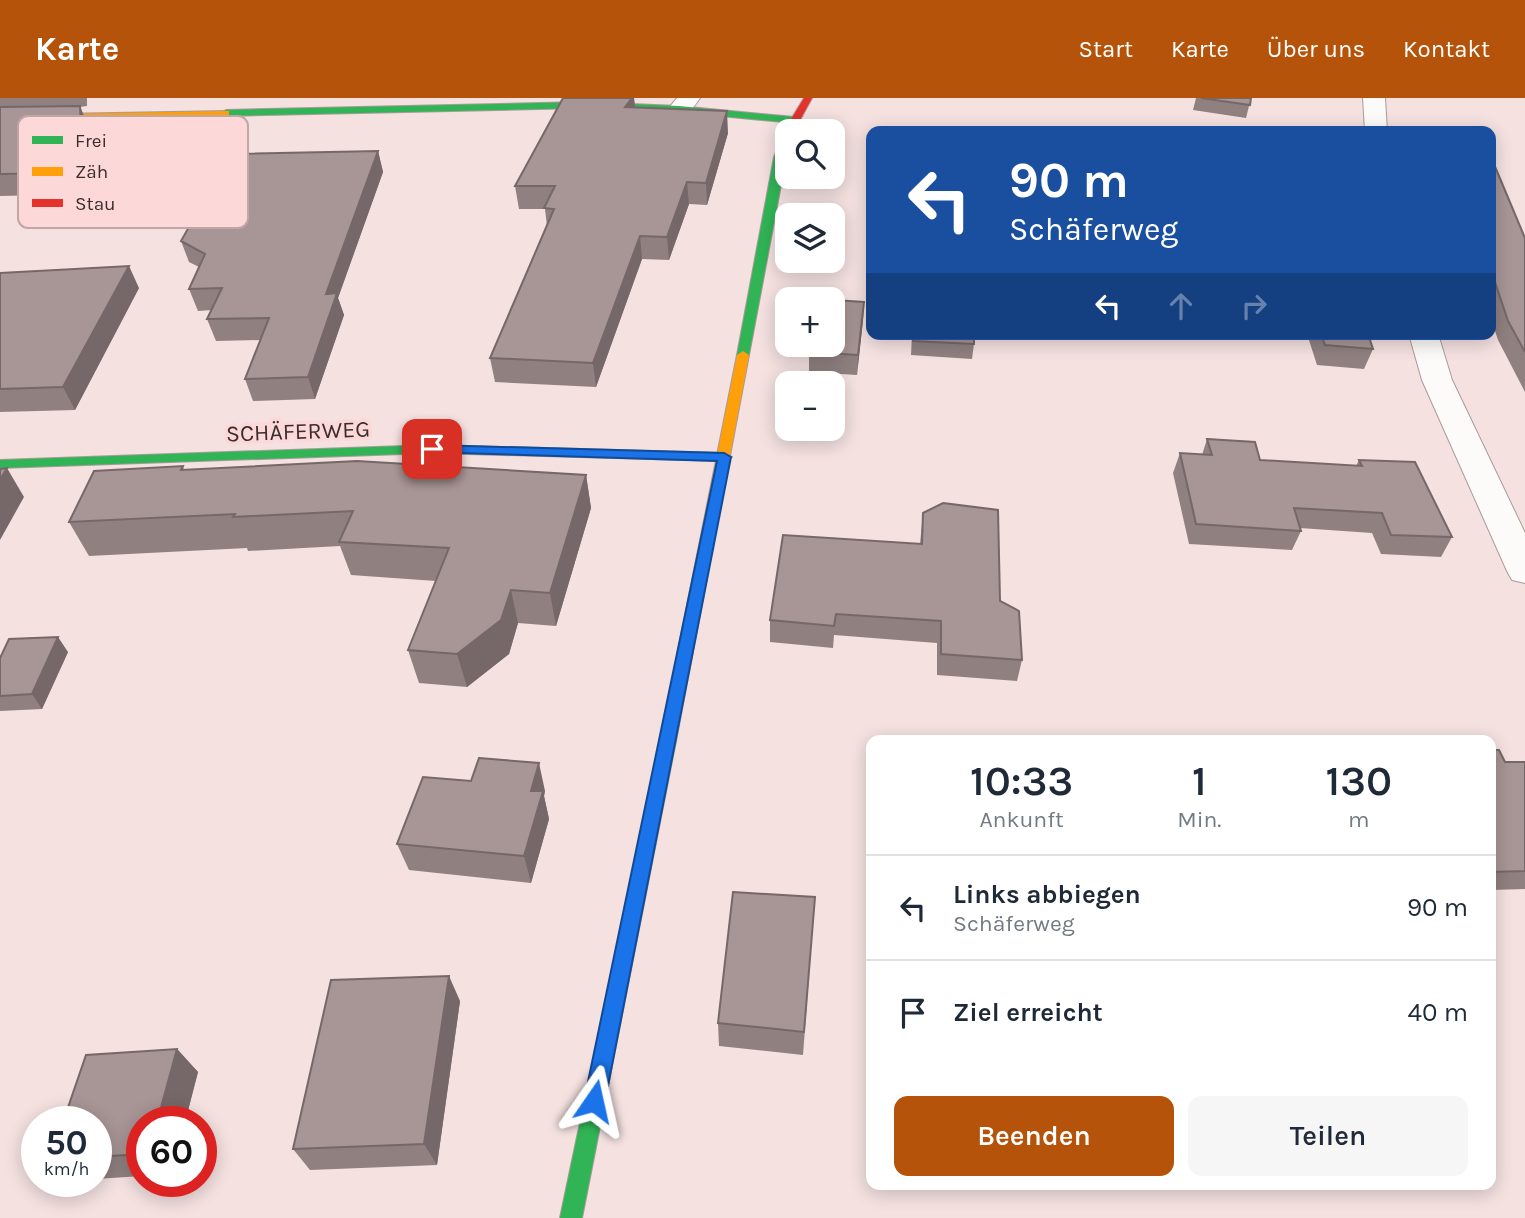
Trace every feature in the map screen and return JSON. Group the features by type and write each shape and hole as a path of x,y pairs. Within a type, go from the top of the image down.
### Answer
{"street":[{"path":"795,119 808,98"},
{"path":"1374,98 1376,126"},
{"path":"88,116 684,103 775,124"},
{"path":"0,118 18,118"},
{"path":"570,1218 724,457 775,179"},
{"path":"1425,340 1437,380 1525,571"},
{"name":"SCHÄFERWEG","path":"0,464 432,449 724,457"}],"building":[{"path":"563,98 632,98 625,107 727,111 706,183 687,182 667,237 640,236 593,363 490,358 554,209 544,208 555,186 515,186"},
{"path":"1201,98 1251,98 1250,105"},
{"path":"80,106 80,116 18,116 18,174 0,174 0,107"},
{"path":"378,151 326,294 337,293 308,377 245,379 269,318 207,319 222,288 189,289 205,254 181,241 188,228 248,228 248,154"},
{"path":"1496,169 1525,238 1525,352 1508,321 1496,285"},
{"path":"129,266 63,387 0,389 0,273"},
{"path":"845,301 864,302 858,355 845,354"},
{"path":"974,340 974,344 913,341"},
{"path":"1323,340 1370,340 1373,349 1325,345"},
{"path":"1207,439 1255,442 1260,460 1362,466 1359,460 1415,462 1452,537 1391,535 1382,513 1294,508 1301,531 1196,524 1180,453 1212,455"},
{"path":"357,461 586,475 550,593 511,590 501,620 457,654 408,650 449,548 339,542 353,511 69,522 94,471 183,466 181,470"},
{"path":"7,468 0,480 0,469"},
{"path":"943,503 998,510 1000,601 1019,611 1022,660 941,654 941,621 836,614 834,626 770,620 783,535 922,544 923,513"},
{"path":"58,637 32,694 0,696 0,658 9,639"},
{"path":"1496,750 1499,750 1505,762 1525,762 1525,871 1496,872"},
{"path":"479,758 539,763 531,791 543,791 524,856 397,844 423,777 471,781"},
{"path":"733,892 815,897 804,1032 718,1023"},
{"path":"449,976 424,1144 293,1149 331,980"},
{"path":"177,1049 161,1106 126,1106 126,1155 112,1156 112,1106 68,1106 86,1055"}],"traffic: fast":[{"path":"226,113 583,105 679,109 784,119"},
{"path":"743,355 775,179"},
{"path":"0,464 432,449 725,457"},
{"path":"571,1218 668,741"}],"traffic: slow":[{"path":"90,116 226,113"},
{"path":"0,118 18,118"},
{"path":"668,741 743,355"}],"traffic: jam":[{"path":"796,119 808,98"}],"route":[{"path":"432,449 724,457 594,1101"}]}
